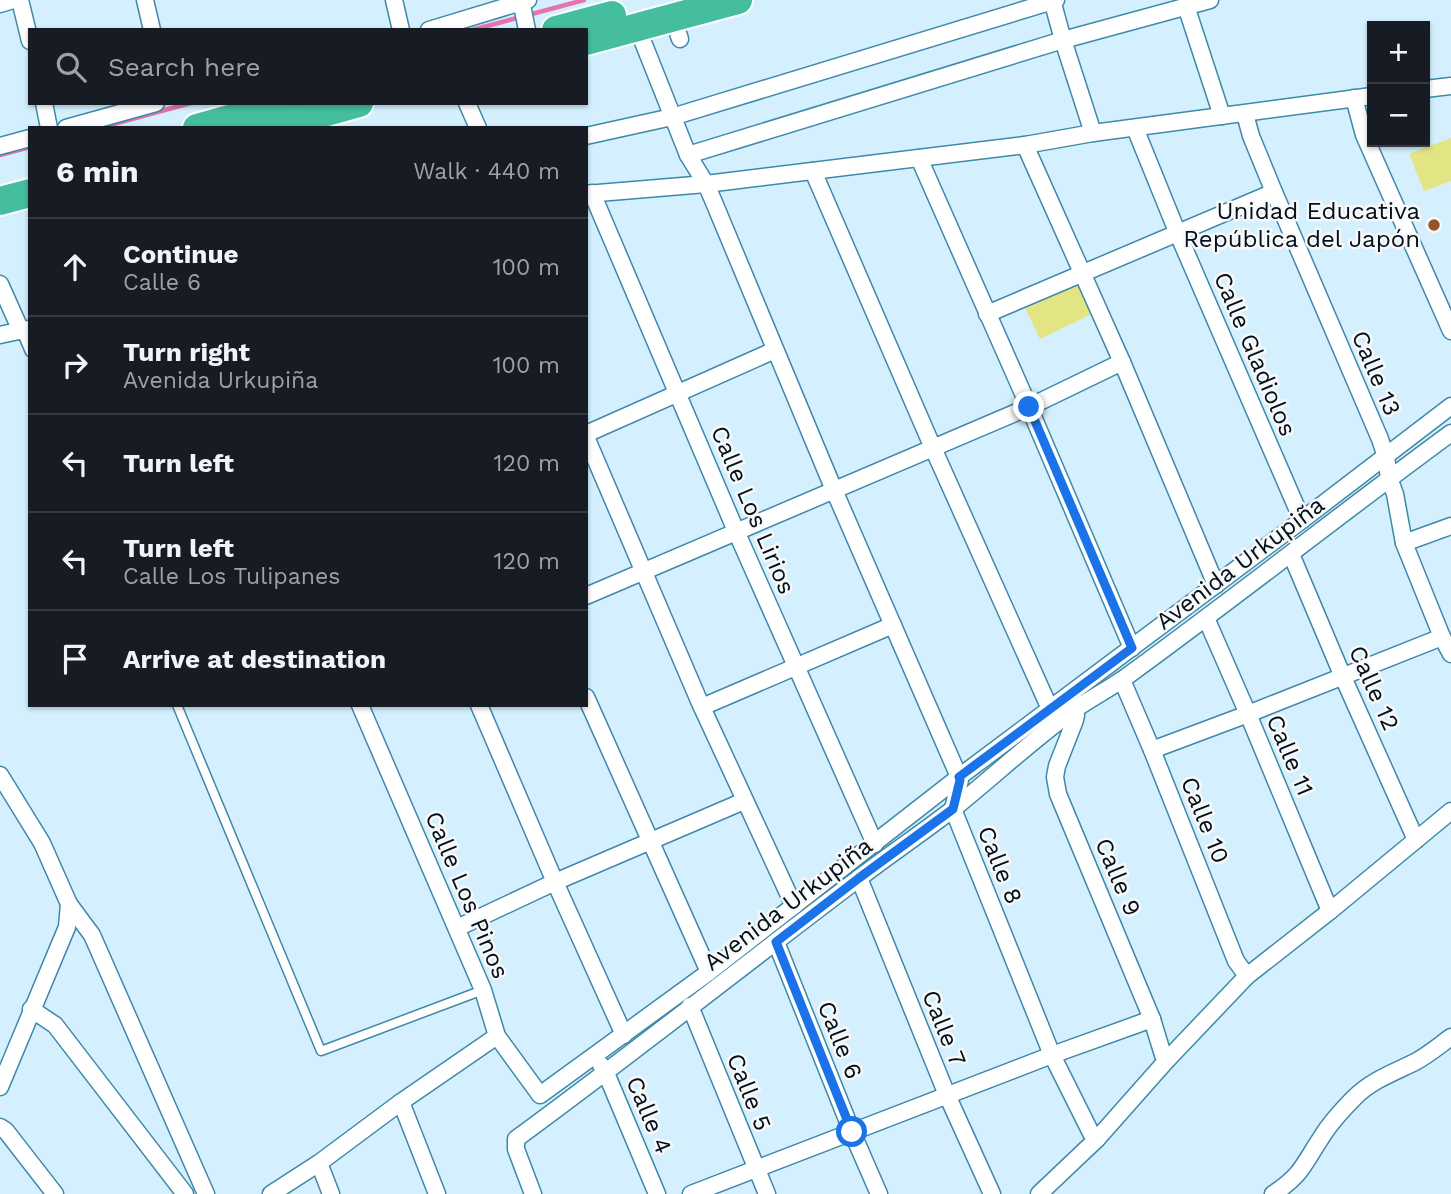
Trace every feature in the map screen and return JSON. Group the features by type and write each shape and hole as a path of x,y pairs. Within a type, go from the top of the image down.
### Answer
{"highway":[{"path":"588,40 738,0"},
{"path":"577,28 674,19"},
{"path":"204,126 280,105"},
{"path":"276,126 352,105"},
{"path":"0,182 28,174"},
{"path":"0,201 28,194"}],"street":[{"path":"0,4 13,0"},
{"path":"20,0 28,33"},
{"path":"145,0 152,28"},
{"path":"394,0 401,28"},
{"path":"588,136 672,117 1053,0 1093,133"},
{"path":"688,155 1063,40 1210,0"},
{"path":"1186,6 1222,116"},
{"path":"440,28 525,12"},
{"path":"637,27 688,155 706,184 834,490 959,777"},
{"path":"1430,88 1451,86"},
{"path":"589,193 706,184 1026,145 1093,133 1367,97"},
{"path":"1354,98 1364,135 1451,331"},
{"path":"44,105 49,126"},
{"path":"73,126 149,105"},
{"path":"468,105 477,126"},
{"name":"Calle 13","path":"1245,114 1274,192 1380,439 1395,494 1404,543 1447,635 1451,654"},
{"name":"Calle Gladiolos","path":"1135,128 1178,234 1303,520"},
{"path":"0,146 28,139"},
{"path":"1026,145 1122,362 1216,585"},
{"path":"919,158 1132,648"},
{"path":"813,171 1050,709"},
{"path":"987,314 1274,192"},
{"name":"Calle Los Lirios","path":"589,193 875,844"},
{"path":"0,284 25,330 0,335"},
{"path":"588,434 775,350"},
{"path":"588,595 1029,407 1122,362"},
{"path":"595,1056 1451,406"},
{"name":"Avenida Urkupiña","path":"533,1194 516,1149 516,1139 953,809 1073,710 1122,680 1451,433"},
{"path":"588,440 702,707 794,906"},
{"path":"1404,543 1451,526"},
{"name":"Calle 12","path":"1291,554 1416,840"},
{"name":"Calle 11","path":"1206,618 1330,911"},
{"path":"702,707 893,625"},
{"path":"1152,750 1447,635"},
{"name":"Calle 10","path":"1122,680 1237,961 1247,976"},
{"path":"588,702 709,972"},
{"name":"Calle Los Pinos","path":"361,707 483,990 497,1036 540,1095 595,1056"},
{"path":"480,707 624,1035"},
{"name":"Calle 9","path":"1073,710 1075,720 1055,777 1058,794 1167,1060"},
{"path":"0,777 42,843 69,904 92,935 206,1194"},
{"name":"Calle 8","path":"959,777 953,809 1052,1055 1091,1133 1097,1139"},
{"path":"457,928 555,882 744,801"},
{"path":"1038,1194 1097,1139 1247,976 1451,811"},
{"name":"Calle 7","path":"859,878 947,1095 992,1194"},
{"path":"0,1087 67,927 69,904"},
{"name":"Calle 6","path":"776,942 879,1194"},
{"name":"Calle 5","path":"690,1006 767,1194"},
{"path":"31,1009 55,1025 185,1194"},
{"path":"691,1194 1152,1019"},
{"path":"271,1194 497,1036"},
{"path":"1273,1194 1301,1172 1321,1138 1358,1094 1392,1071 1416,1062 1451,1037"},
{"name":"Calle 4","path":"595,1056 606,1073 657,1194"},
{"path":"401,1102 437,1194"},
{"path":"0,1127 55,1194"},
{"path":"319,1163 331,1194"}],"lane":[{"path":"178,707 321,1051 483,990"}],"shaded area":[{"path":"1451,138 1451,181 1424,191 1409,154"},
{"path":"1076,281 1092,314 1040,339 1024,306"}],"waterway":[{"path":"479,28 584,0"},
{"path":"106,126 184,105"},
{"path":"0,155 28,148"}],"place":[{"name":"Unidad Educativa República del Japón","path":"1434,225"}],"route":[{"path":"852,1132 776,942 953,809 959,777 1132,648 1029,407"}]}
